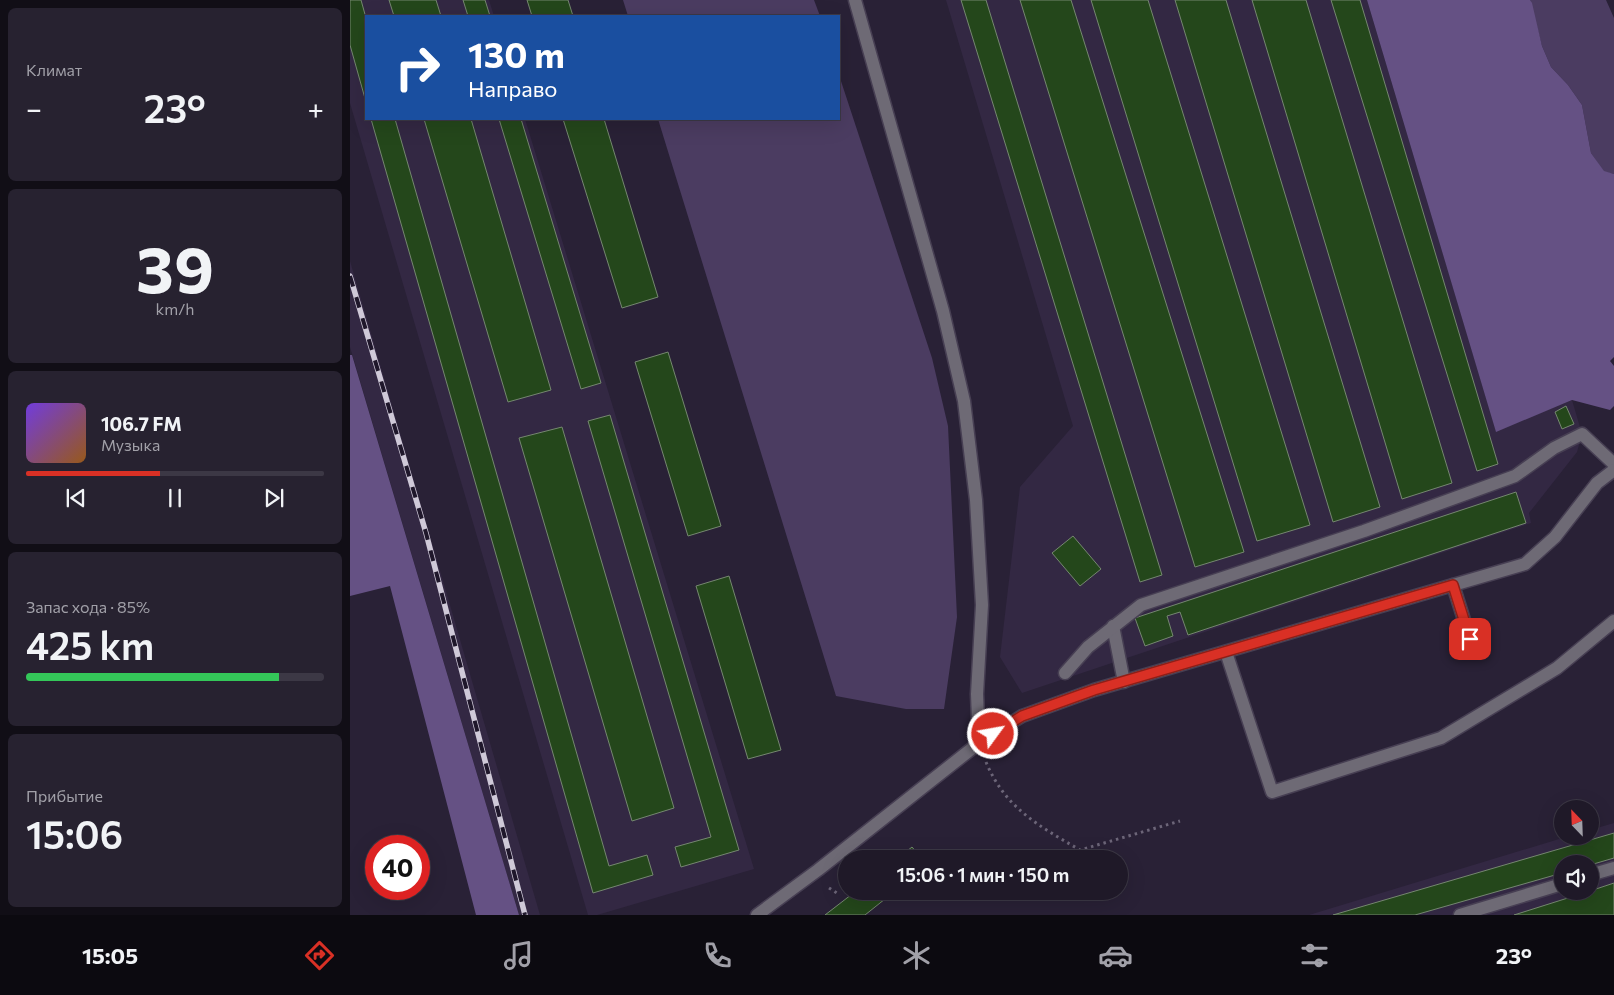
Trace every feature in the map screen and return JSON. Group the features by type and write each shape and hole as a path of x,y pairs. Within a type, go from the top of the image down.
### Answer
{"street":[{"path":"855,0 943,311 964,402 976,500 982,605 978,694 979,743"},
{"path":"1065,673 1088,647 1142,605 1364,531 1515,476 1554,448 1582,434 1614,464"},
{"path":"757,915 826,864 979,743 1022,716 1052,704 1124,682 1525,564 1555,537 1597,483 1614,470"},
{"path":"1453,585 1470,639"},
{"path":"1226,652 1272,792 1440,738 1557,668 1614,621"},
{"path":"1113,626 1124,682"},
{"path":"1599,873 1614,868"},
{"path":"1460,915 1554,886"}],"path":[{"path":"979,743 988,766 1010,803 1042,828 1080,850 1180,821"},
{"path":"822,892 830,887 838,893"}],"shaded area":[{"path":"350,0 489,0 494,15 365,15 365,120 525,120 754,869 597,915 588,915 350,103"},
{"path":"623,0 814,0 820,15 628,15"},
{"path":"946,0 1367,0 1496,431 1572,400 1582,434 1577,452 1529,513 1531,523 1022,693 1000,657 1020,487 1073,426"},
{"path":"1367,0 1530,0 1532,3 1542,46 1551,67 1568,85 1582,105 1591,153 1604,171 1614,174 1614,357 1610,361 1614,366 1614,406 1610,410 1572,400 1496,432"},
{"path":"1530,0 1606,0 1614,18 1614,174 1604,172 1591,153 1582,105 1568,85 1551,67 1542,46"},
{"path":"840,78 932,358 948,426 957,617 944,709 906,709 836,696 658,120 840,120"},
{"path":"350,261 540,915 519,915 350,347"},
{"path":"350,355 352,355 519,915 476,915 390,586 350,596"},
{"path":"1614,823 1614,915 1309,915 1554,841 1554,845 1599,845 1599,827"}],"building":[{"path":"350,0 361,0 365,15 365,98 350,45"},
{"path":"389,0 436,0 441,15 394,15"},
{"path":"463,0 485,0 490,15 468,15"},
{"path":"527,0 568,0 573,15 532,15"},
{"path":"961,0 986,0 1162,575 1140,582"},
{"path":"1020,0 1071,0 1244,552 1195,567"},
{"path":"1091,0 1148,0 1310,525 1257,541"},
{"path":"1175,0 1226,0 1380,507 1333,522"},
{"path":"1252,0 1306,0 1452,483 1402,499"},
{"path":"1331,0 1360,0 1498,464 1477,471"},
{"path":"371,120 395,120 609,866 647,855 653,875 593,893"},
{"path":"424,120 471,120 551,390 508,402"},
{"path":"499,120 521,120 601,383 581,389"},
{"path":"563,120 604,120 658,297 622,308"},
{"path":"668,352 721,526 688,536 635,362"},
{"path":"1566,406 1574,424 1562,429 1555,412"},
{"path":"610,415 739,850 681,867 675,847 711,837 588,421"},
{"path":"562,427 674,808 632,821 519,438"},
{"path":"1516,492 1526,523 1188,635 1180,612 1167,616 1173,636 1145,646 1135,618"},
{"path":"1073,536 1101,569 1080,586 1052,553"},
{"path":"729,576 781,750 748,759 696,586"},
{"path":"1614,833 1614,858 1599,862 1599,855 1554,855 1554,875 1415,915 1333,915 1573,845 1599,845 1599,837"},
{"path":"1614,883 1614,915 1514,915 1562,900 1599,900 1599,888"},
{"path":"844,900 884,900 865,915 825,915"}],"railway":[{"path":"350,276 426,533 525,915"}],"route":[{"path":"993,734 1022,716 1094,690 1453,585 1470,639"}]}
